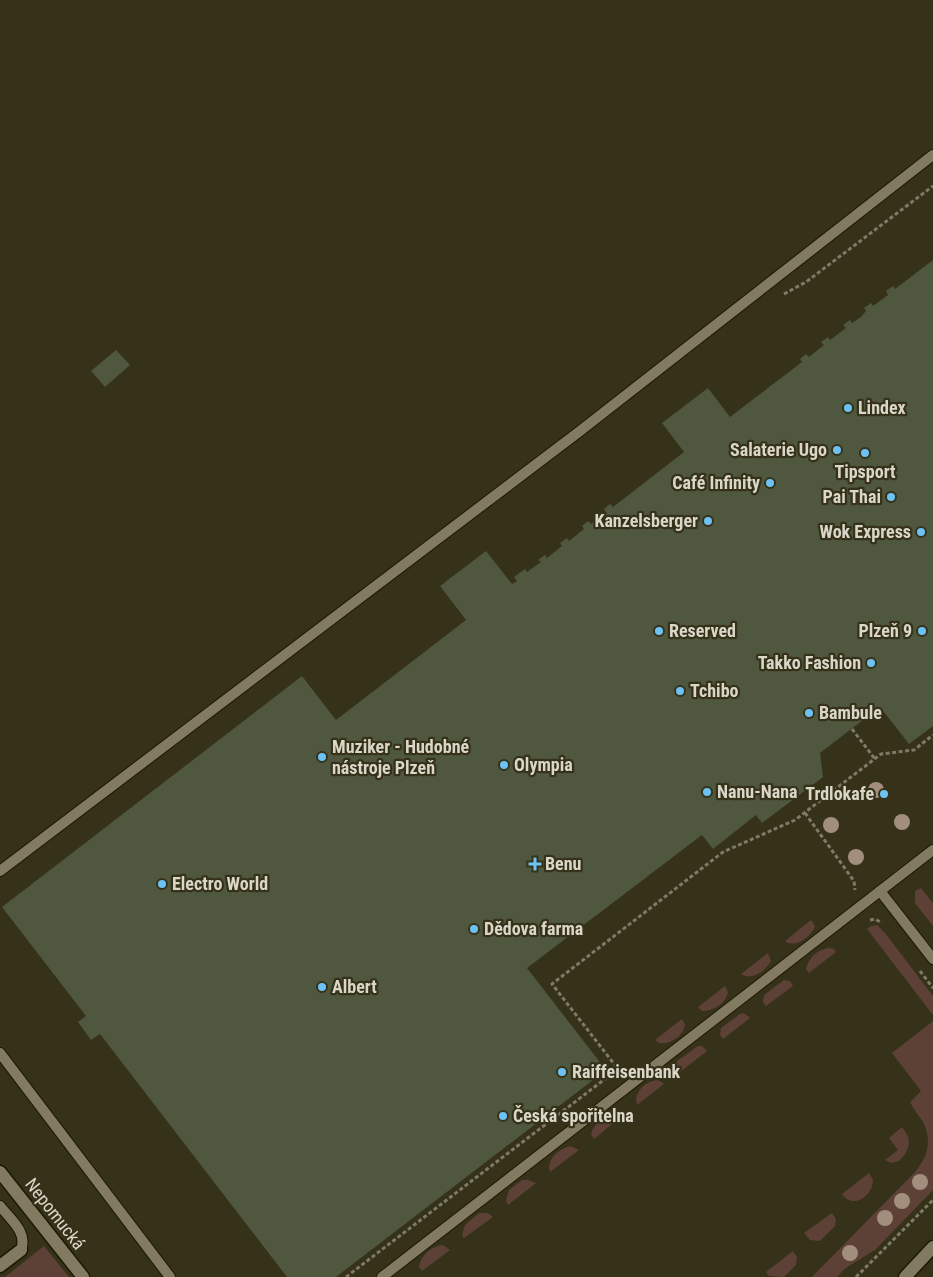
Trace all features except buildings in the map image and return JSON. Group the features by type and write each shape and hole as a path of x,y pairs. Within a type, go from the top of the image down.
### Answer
{"street":[{"name":"Nepomucká","path":"0,1172 83,1277"},
{"path":"905,1277 933,1247"},
{"path":"0,1266 21,1250"}],"lane":[{"path":"0,870 580,431 933,154"},
{"path":"382,1277 933,850"},
{"path":"880,891 933,959"},
{"path":"0,1053 170,1277"},
{"path":"0,1206 23,1236 21,1250"}],"path":[{"path":"852,729 875,759"},
{"path":"346,1277 618,1069 552,984 723,852 795,820 881,754 914,750 933,734"},
{"path":"805,813 854,881 856,899 871,920"},
{"path":"866,921 880,921 886,925"},
{"path":"915,965 933,988"},
{"path":"568,1099 572,1104"},
{"path":"856,1277 933,1200"}],"shaded area":[{"path":"921,888 933,903 933,926 915,903 915,891"},
{"path":"811,920 815,926 806,938 793,944 785,941"},
{"path":"877,925 933,996 933,1015 867,929"},
{"path":"829,948 834,949 836,952 809,973 806,969 811,958 817,952"},
{"path":"768,953 771,961 762,971 754,976 741,974"},
{"path":"784,980 790,981 793,986 766,1006 763,1002 764,995"},
{"path":"725,986 728,992 727,996 719,1006 711,1010 702,1011 698,1007"},
{"path":"744,1013 750,1018 723,1039 720,1035 721,1028"},
{"path":"682,1019 685,1025 679,1036 667,1043 659,1043 655,1040"},
{"path":"933,1021 933,1190 875,1250 844,1269 837,1277 812,1277 913,1174 925,1156 928,1136 923,1122 910,1102 921,1091 892,1053"},
{"path":"698,1046 702,1046 707,1051 680,1072 676,1065 677,1061"},
{"path":"656,1080 664,1084 637,1105 636,1100 640,1090 648,1083"},
{"path":"614,1113 621,1117 594,1139 591,1134 597,1123 606,1115"},
{"path":"902,1127 908,1136 908,1149 899,1161 892,1163 885,1160 898,1150 889,1138"},
{"path":"570,1146 579,1150 550,1172 549,1167 554,1155"},
{"path":"869,1173 873,1180 870,1191 866,1196 857,1201 846,1199 842,1194"},
{"path":"522,1180 536,1183 508,1205 506,1200 509,1190"},
{"path":"479,1213 488,1213 493,1217 464,1238 462,1235 465,1225"},
{"path":"832,1213 836,1219 835,1226 820,1241 810,1240 804,1233"},
{"path":"443,1245 450,1250 422,1271 419,1267 424,1255 435,1247"},
{"path":"44,1246 69,1277 5,1277"},
{"path":"793,1251 797,1257 796,1265 784,1277 769,1276 766,1272"}],"place":[{"name":"Lindex","path":"848,408"},
{"name":"Salaterie Ugo","path":"837,450"},
{"name":"Tipsport","path":"865,453"},
{"name":"Café Infinity","path":"770,483"},
{"name":"Pai Thai","path":"891,497"},
{"name":"Kanzelsberger","path":"708,521"},
{"name":"Wok Express","path":"921,532"},
{"name":"Reserved","path":"659,631"},
{"name":"Plzeň 9","path":"922,631"},
{"name":"Takko Fashion","path":"871,663"},
{"name":"Tchibo","path":"680,691"},
{"name":"Bambule","path":"809,713"},
{"name":"Muziker - Hudobné nástroje Plzeň","path":"322,757"},
{"name":"Olympia","path":"504,765"},
{"name":"Nanu-Nana","path":"707,792"},
{"name":"Trdlokafe","path":"884,794"},
{"name":"Benu","path":"535,864"},
{"name":"Electro World","path":"162,884"},
{"name":"Dědova farma","path":"474,929"},
{"name":"Albert","path":"322,987"},
{"name":"Raiffeisenbank","path":"562,1072"},
{"name":"Česká spořitelna","path":"503,1116"}]}
